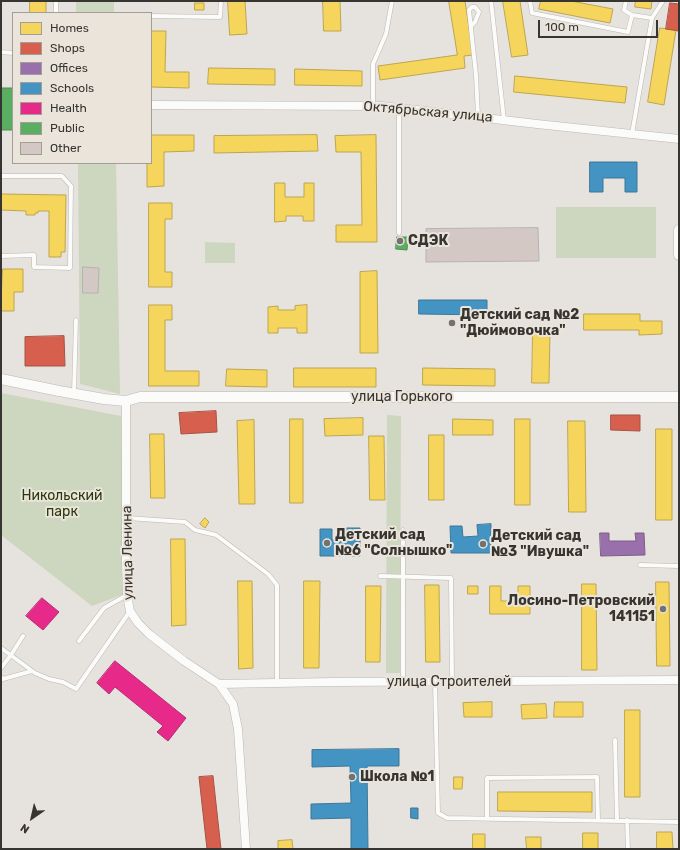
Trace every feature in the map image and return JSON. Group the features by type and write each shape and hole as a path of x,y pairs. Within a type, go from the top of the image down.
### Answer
{"street":[{"name":"Октябрьская улица","path":"152,105 399,107 679,139"},
{"path":"679,230 679,255"},
{"name":"улица Горького","path":"1,379 74,394 126,401 140,397 679,397"},
{"name":"улица Ленина","path":"126,401 127,595 130,611 138,624 149,634 184,661 218,684 233,704 238,728 246,849"},
{"name":"улица Строителей","path":"218,684 679,680"}],"lane":[{"path":"56,1 56,12"},
{"path":"152,16 220,17 221,1"},
{"path":"373,106 373,64 386,34 392,1"},
{"path":"491,1 504,120"},
{"path":"530,1 532,12 628,32 632,15"},
{"path":"626,1 624,10 632,15 652,18"},
{"path":"632,134 652,18 663,1"},
{"path":"471,26 478,116"},
{"path":"1,52 12,53"},
{"path":"399,107 399,233"},
{"path":"1,176 62,176 70,186 70,268 34,267 34,255 1,256"},
{"path":"74,394 76,320"},
{"path":"127,518 185,522 195,530 216,535 268,574 277,585 278,684"},
{"path":"403,530 403,682"},
{"path":"640,565 679,566"},
{"path":"380,576 451,578 452,682"},
{"path":"79,640 104,608 127,595"},
{"path":"1,648 32,671 50,679 63,682 76,689 130,611"},
{"path":"1,668 23,636"},
{"path":"1,677 3,679 32,671"},
{"path":"435,682 438,813 447,818 679,822"},
{"path":"615,740 617,820"},
{"path":"487,818 487,778 597,778 598,820"},
{"path":"627,820 628,849"}],"green space":[{"path":"76,1 114,1 114,12 76,12"},
{"path":"78,164 116,164 120,394 80,384"},
{"path":"556,207 656,207 656,258 556,258"},
{"path":"205,242 235,243 235,263 205,263"},
{"name":"Никольский парк","path":"1,393 121,416 124,594 92,606 1,535"},
{"path":"387,415 401,416 400,673 386,673"}],"building: Homes":[{"path":"30,1 46,1 46,12 30,12"},
{"path":"228,1 245,1 247,34 230,35"},
{"path":"323,1 340,1 341,31 324,31"},
{"path":"449,1 465,1 473,55 464,56 465,68 380,80 378,66 457,55"},
{"path":"503,1 520,1 528,55 512,57"},
{"path":"541,1 571,1 613,9 610,23 539,9"},
{"path":"636,1 652,1 651,9 635,7"},
{"path":"195,3 204,3 204,10 195,10"},
{"path":"660,28 676,30 664,105 648,102"},
{"path":"152,31 166,31 165,72 189,72 189,88 152,87"},
{"path":"209,68 275,69 275,85 208,84"},
{"path":"295,69 362,71 362,86 295,85"},
{"path":"515,76 627,87 625,103 514,92"},
{"path":"152,135 194,135 194,151 164,152 164,186 147,187 147,164 152,164"},
{"path":"317,135 318,151 214,153 214,136"},
{"path":"376,135 377,242 336,242 336,225 362,225 361,152 336,152 335,136"},
{"path":"275,183 285,183 285,197 304,197 304,183 314,183 314,221 303,221 303,216 286,216 286,221 275,222"},
{"path":"1,194 66,195 65,252 61,252 61,257 49,257 49,211 38,211 35,215 26,215 26,211 1,210"},
{"path":"149,203 172,203 172,219 165,219 165,272 172,272 172,287 149,287"},
{"path":"3,269 23,269 23,292 14,292 14,311 1,311"},
{"path":"377,271 378,353 360,353 360,272"},
{"path":"149,305 172,305 172,320 165,320 165,371 199,371 199,386 149,386"},
{"path":"307,305 307,333 297,333 297,328 278,328 278,333 268,333 268,307 278,306 278,310 295,310 295,306"},
{"path":"584,314 640,314 640,321 662,321 662,334 639,335 639,330 584,330"},
{"path":"533,331 550,331 549,383 532,383"},
{"path":"294,368 376,368 376,387 294,387"},
{"path":"423,368 495,369 495,386 423,385"},
{"path":"227,369 267,370 267,387 226,386"},
{"path":"363,418 363,435 325,436 324,419"},
{"path":"290,419 303,419 303,503 290,503"},
{"path":"453,419 493,420 493,435 453,435"},
{"path":"515,419 530,419 530,505 515,505"},
{"path":"254,420 255,504 239,504 237,421"},
{"path":"568,421 585,421 586,512 569,512"},
{"path":"656,429 672,429 672,520 656,520"},
{"path":"150,434 164,434 165,498 151,498"},
{"path":"429,435 444,435 444,500 429,500"},
{"path":"369,436 384,436 385,500 370,500"},
{"path":"205,518 209,522 205,528 200,524"},
{"path":"171,539 185,539 186,625 172,626"},
{"path":"238,581 252,581 253,668 239,669"},
{"path":"304,581 320,581 319,668 304,668"},
{"path":"656,582 669,582 670,666 657,666"},
{"path":"582,584 596,584 597,670 582,670"},
{"path":"425,585 439,585 440,662 426,662"},
{"path":"366,586 381,586 380,662 366,662"},
{"path":"468,586 478,586 478,594 468,594"},
{"path":"490,586 501,586 501,601 518,601 518,586 530,586 530,614 490,614"},
{"path":"492,702 492,717 464,717 463,703"},
{"path":"555,702 583,702 583,717 554,717"},
{"path":"546,704 547,718 522,719 521,705"},
{"path":"625,710 640,710 640,797 625,797"},
{"path":"454,777 463,777 462,789 454,789"},
{"path":"498,792 592,792 592,812 498,811"},
{"path":"657,832 672,832 673,849 657,849"},
{"path":"583,833 598,833 598,849 583,849"},
{"path":"473,834 485,834 485,849 473,849"},
{"path":"526,837 541,837 541,849 527,849"},
{"path":"292,840 293,849 278,849 278,841"}],"building: Shops":[{"path":"670,3 679,4 679,31 666,29"},
{"path":"64,336 65,366 25,366 25,337"},
{"path":"216,411 217,432 181,434 179,413"},
{"path":"611,415 640,415 640,431 611,430"},
{"path":"213,776 221,849 207,849 199,777"}],"building: Offices":[{"path":"600,533 609,533 609,541 636,541 635,533 644,533 645,555 601,556"}],"building: Schools":[{"path":"590,162 637,162 637,192 625,192 625,178 603,178 603,192 590,192"},
{"path":"419,300 487,300 487,315 419,314"},
{"name":"Детский сад №3 \"Ивушка\"","path":"491,524 491,553 451,553 450,526 462,526 463,537 478,536 477,525"},
{"name":"Детский сад №6 \"Солнышко\"","path":"347,528 360,528 360,556 320,556 320,529 332,529 332,540 347,540"},
{"path":"399,749 399,766 367,766 368,849 351,849 351,818 311,819 311,804 351,803 350,766 312,767 312,750"},
{"path":"411,808 418,808 418,819 411,818"}],"building: Health":[{"path":"42,598 59,612 43,630 26,616"},
{"path":"115,661 186,718 168,741 157,732 163,726 115,687 109,694 97,683"}],"building: Public":[{"path":"1,88 12,88 12,130 1,130"},
{"path":"397,237 408,237 407,250 396,249"}],"building: Other":[{"path":"538,228 539,261 426,262 426,229"},
{"path":"83,267 99,268 98,293 83,293"}],"place":[{"name":"СДЭК","path":"400,241"},
{"name":"Детский сад №2 \"Дюймовочка\"","path":"452,323"},
{"name":"Детский сад №6 \"Солнышко\"","path":"327,543"},
{"name":"Детский сад №3 \"Ивушка\"","path":"483,544"},
{"name":"Лосино-Петровский 141151","path":"663,609"},
{"name":"Школа №1","path":"352,777"}]}
